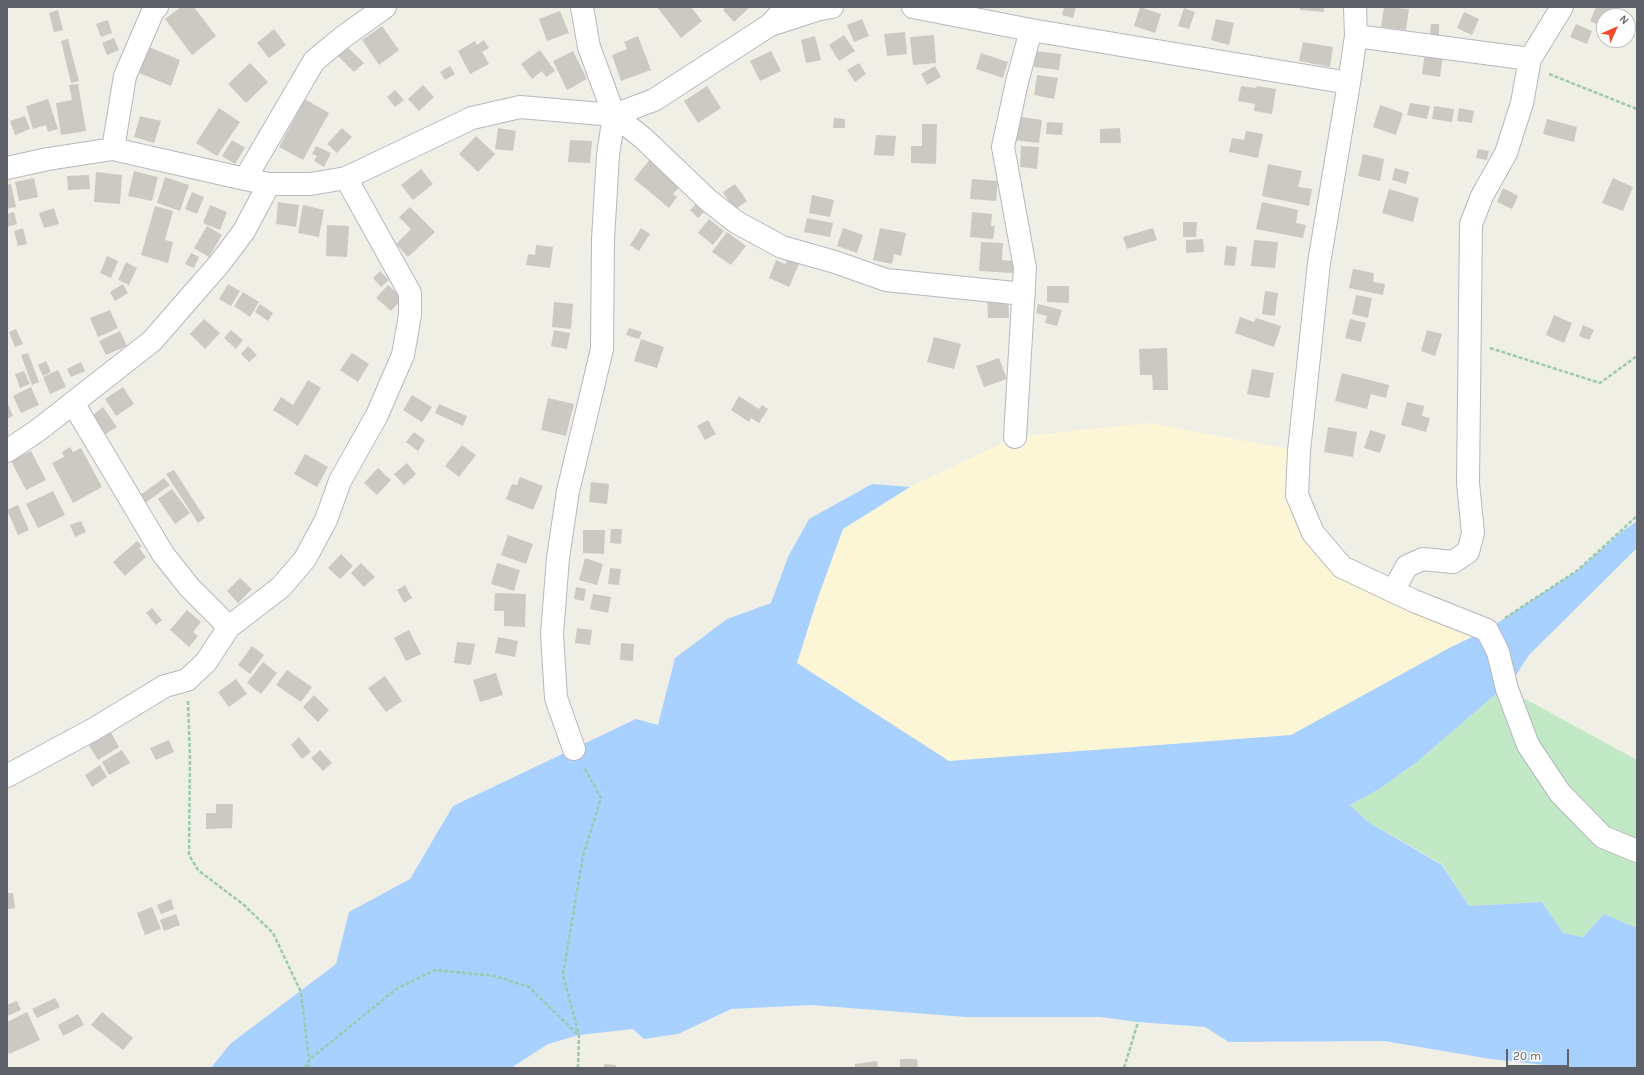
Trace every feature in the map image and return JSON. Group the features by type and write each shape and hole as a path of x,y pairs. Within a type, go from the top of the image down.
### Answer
{"street":[{"path":"113,149 125,76 153,11 157,7"},
{"path":"246,178 314,61 343,36 385,7"},
{"path":"574,749 556,698 552,634 558,558 568,491 602,349 603,239 608,155 614,115 589,47 582,7"},
{"path":"770,25 786,7"},
{"path":"7,168 48,159 113,149 269,184 311,184 346,178 472,118 520,107 614,115 654,100 770,25 816,10 832,7"},
{"path":"913,7 1031,30 1350,83"},
{"path":"1355,7 1356,36 1350,83 1319,263 1300,443 1297,495 1313,533 1342,567 1414,601 1487,630 1498,652 1508,690 1528,745 1560,793 1603,836 1637,851"},
{"path":"1393,591 1407,566 1423,559 1453,562 1468,552 1473,533 1468,483 1471,224 1482,196 1506,153 1522,103 1529,62 1562,7"},
{"path":"1015,437 1025,268 1003,147 1017,82 1031,30"},
{"path":"1356,36 1529,62"},
{"path":"614,115 643,138 708,200 736,222 782,247 836,262 886,280 1024,294"},
{"path":"7,776 94,729 165,686 187,680 206,662 230,627 281,587 305,559 326,520 340,481 377,415 403,355 410,314 410,293 346,178"},
{"path":"7,451 37,431 152,341 220,263 244,231 269,184"},
{"path":"73,403 163,554 190,588 230,627"}],"path":[{"path":"1529,62 1637,109"},
{"path":"1470,342 1600,383 1637,356"},
{"path":"1487,630 1578,570 1637,516"},
{"path":"187,680 190,757 189,855 198,870 244,905 273,933 301,992 309,1060 308,1068"},
{"path":"574,749 601,798 583,856 563,975 579,1035 578,1068"},
{"path":"305,1068 309,1060 396,989 435,970 495,976 529,988 579,1035"},
{"path":"1124,1068 1138,1022"}],"green space":[{"path":"1507,689 1637,760 1637,928 1604,914 1583,937 1563,933 1542,902 1469,906 1442,864 1368,822 1350,805 1381,788 1418,761 1496,694"}],"sand":[{"path":"1149,423 1299,451 1297,495 1338,562 1487,630 1451,647 1291,735 949,761 797,663 817,600 843,529 910,487 1015,437"}],"water":[{"path":"872,484 910,487 843,529 817,600 797,663 949,761 1291,735 1451,647 1487,630 1578,570 1620,533 1637,521 1637,548 1529,655 1507,689 1496,694 1418,761 1381,788 1350,805 1368,822 1442,865 1469,906 1542,902 1563,933 1583,937 1604,914 1637,928 1637,1068 1571,1068 1491,1059 1384,1041 1229,1042 1205,1027 1138,1022 1100,1017 966,1017 811,1005 731,1009 678,1034 644,1039 633,1029 579,1035 548,1044 511,1068 211,1068 230,1044 336,964 349,912 410,879 453,806 636,719 658,725 675,658 727,619 771,603 788,557 809,519"}],"building":[{"path":"181,7 194,7 216,36 192,55 165,19"},
{"path":"657,7 691,7 702,21 681,38"},
{"path":"726,7 750,7 734,22 723,10"},
{"path":"1064,7 1076,7 1073,18 1062,15"},
{"path":"1140,7 1161,14 1155,33 1134,26"},
{"path":"1300,7 1324,7 1324,12 1300,10"},
{"path":"1384,7 1409,9 1406,30 1381,27"},
{"path":"1596,7 1616,8 1596,8 1596,24 1590,21"},
{"path":"1184,8 1195,12 1189,29 1178,26"},
{"path":"58,10 63,30 54,32 49,13"},
{"path":"560,11 569,33 547,41 539,19"},
{"path":"1464,12 1479,19 1472,35 1457,28"},
{"path":"862,19 869,36 854,42 847,25"},
{"path":"1216,19 1234,23 1229,45 1211,40"},
{"path":"108,20 112,33 101,37 96,24"},
{"path":"1431,24 1439,24 1439,35 1430,35"},
{"path":"1576,24 1592,31 1587,44 1570,37"},
{"path":"382,26 399,50 379,65 362,40"},
{"path":"274,29 286,45 269,58 257,43"},
{"path":"905,32 907,54 887,56 884,34"},
{"path":"844,35 855,51 839,61 829,45"},
{"path":"934,35 936,63 913,65 910,37"},
{"path":"638,36 651,70 621,81 612,55 627,49 624,42"},
{"path":"815,36 821,60 806,63 801,40"},
{"path":"114,38 119,50 107,55 102,43"},
{"path":"68,39 79,81 71,83 61,41"},
{"path":"484,40 489,48 482,52 489,64 470,74 458,51 475,41 477,45"},
{"path":"1303,42 1333,47 1330,67 1299,61"},
{"path":"344,44 364,63 354,72 335,53"},
{"path":"149,47 180,60 171,86 139,73"},
{"path":"540,50 555,71 546,77 542,71 532,79 521,64"},
{"path":"573,51 587,79 567,90 553,61"},
{"path":"771,51 781,71 760,81 750,61"},
{"path":"1035,51 1061,54 1059,70 1034,67"},
{"path":"1425,52 1443,55 1440,77 1422,74"},
{"path":"981,53 1008,62 1003,78 976,69"},
{"path":"250,63 268,82 246,103 228,84"},
{"path":"859,63 866,74 855,82 847,70"},
{"path":"450,66 455,74 445,80 440,72"},
{"path":"935,66 941,77 927,85 921,74"},
{"path":"1037,75 1058,78 1054,99 1034,95"},
{"path":"78,84 86,131 61,135 56,103 72,100 69,85"},
{"path":"423,85 434,97 419,111 408,99"},
{"path":"707,86 721,108 698,123 684,101"},
{"path":"1241,86 1256,88 1257,86 1276,89 1272,114 1254,111 1255,104 1238,101"},
{"path":"395,90 404,100 395,107 387,97"},
{"path":"48,99 58,129 48,132 46,125 33,129 26,106"},
{"path":"305,99 329,113 303,160 279,147"},
{"path":"1410,103 1430,106 1427,119 1407,115"},
{"path":"1380,105 1403,113 1396,135 1373,127"},
{"path":"1434,106 1454,109 1452,122 1432,119"},
{"path":"219,108 240,122 217,156 196,143"},
{"path":"1459,108 1474,111 1472,123 1457,121"},
{"path":"25,116 30,129 15,135 10,121"},
{"path":"140,116 161,121 154,143 134,137"},
{"path":"1015,116 1042,120 1039,143 1012,140"},
{"path":"834,118 845,119 845,128 833,128"},
{"path":"1547,119 1577,127 1574,142 1543,134"},
{"path":"1047,122 1063,123 1062,135 1046,134"},
{"path":"922,124 937,124 936,164 911,163 911,146 922,146"},
{"path":"342,128 352,137 337,153 327,144"},
{"path":"498,128 516,131 513,151 495,149"},
{"path":"1120,128 1121,143 1100,143 1100,129"},
{"path":"1246,131 1263,134 1258,158 1229,152 1232,138 1244,140"},
{"path":"876,135 896,136 894,156 874,155"},
{"path":"476,136 495,154 478,172 459,154"},
{"path":"232,140 245,148 235,164 222,156"},
{"path":"570,140 592,141 590,163 568,162"},
{"path":"316,146 331,153 324,167 314,161 317,156 312,154"},
{"path":"1021,146 1039,147 1037,169 1020,167"},
{"path":"1478,149 1489,151 1487,160 1476,158"},
{"path":"1363,154 1384,159 1380,181 1358,176"},
{"path":"651,158 683,183 673,194 677,197 669,208 634,179"},
{"path":"1268,164 1302,171 1298,187 1312,189 1309,206 1262,196"},
{"path":"1395,168 1409,172 1406,184 1392,180"},
{"path":"421,169 433,184 413,200 401,185"},
{"path":"134,171 158,177 152,201 128,196"},
{"path":"96,172 122,175 120,204 94,202"},
{"path":"89,175 90,189 68,190 67,176"},
{"path":"165,177 189,185 180,211 157,203"},
{"path":"34,178 38,197 19,201 15,182"},
{"path":"1613,178 1633,187 1623,211 1602,203"},
{"path":"972,179 998,181 996,201 970,199"},
{"path":"11,184 16,207 7,209 7,185"},
{"path":"735,184 747,201 734,210 723,192"},
{"path":"1503,188 1518,196 1512,209 1497,202"},
{"path":"1389,189 1419,198 1413,222 1382,213"},
{"path":"192,192 204,197 197,214 185,209"},
{"path":"812,195 834,200 830,217 809,213"},
{"path":"278,202 299,205 296,227 276,224"},
{"path":"1262,202 1298,210 1296,223 1306,225 1303,238 1256,229"},
{"path":"696,204 705,211 698,218 690,210"},
{"path":"210,205 227,212 220,230 203,223"},
{"path":"303,205 324,210 319,237 298,233"},
{"path":"155,206 173,211 165,240 173,242 168,263 141,255"},
{"path":"410,207 435,232 408,257 396,244 411,229 399,217"},
{"path":"54,208 59,224 44,228 39,213"},
{"path":"14,212 17,224 7,227 7,214"},
{"path":"972,212 992,214 991,226 995,226 993,239 970,237"},
{"path":"807,218 833,223 830,237 804,232"},
{"path":"709,219 724,231 713,245 698,233"},
{"path":"1183,222 1197,222 1196,237 1183,237"},
{"path":"327,225 349,226 347,257 326,256"},
{"path":"207,226 222,235 209,257 194,248"},
{"path":"23,228 27,244 18,246 14,231"},
{"path":"641,228 650,234 639,251 630,245"},
{"path":"843,228 863,235 857,253 837,246"},
{"path":"880,228 906,233 901,256 894,254 892,264 873,260"},
{"path":"1153,228 1157,240 1127,249 1123,237"},
{"path":"727,232 746,246 731,265 712,252"},
{"path":"1203,239 1204,252 1186,253 1186,240"},
{"path":"1254,240 1278,242 1275,268 1251,266"},
{"path":"981,242 1003,243 1002,260 1014,261 1013,273 979,271"},
{"path":"536,245 553,247 550,268 526,265 528,254 535,255"},
{"path":"1226,246 1237,247 1235,266 1224,265"},
{"path":"191,253 199,257 194,268 185,264"},
{"path":"107,256 118,261 111,278 100,273"},
{"path":"788,259 799,264 789,287 769,278 776,260 785,264"},
{"path":"126,262 137,268 129,285 118,280"},
{"path":"1353,269 1374,273 1373,282 1385,284 1383,295 1349,288"},
{"path":"380,271 389,280 381,287 373,278"},
{"path":"123,284 128,293 115,301 110,292"},
{"path":"228,284 240,291 231,306 219,299"},
{"path":"388,285 403,298 391,311 376,298"},
{"path":"1047,286 1069,286 1069,303 1047,302"},
{"path":"1265,291 1278,293 1275,316 1262,314"},
{"path":"243,292 259,302 250,317 234,306"},
{"path":"1356,295 1372,298 1368,318 1352,314"},
{"path":"987,296 1008,296 1009,318 988,318"},
{"path":"554,302 573,304 571,329 552,327"},
{"path":"260,304 273,313 268,321 255,312"},
{"path":"1038,304 1062,310 1057,326 1045,323 1047,316 1036,313"},
{"path":"110,310 118,328 98,337 90,318"},
{"path":"1554,315 1572,323 1564,343 1546,335"},
{"path":"1240,317 1254,322 1256,318 1281,326 1274,347 1235,333"},
{"path":"204,319 220,333 205,349 190,334"},
{"path":"1350,319 1366,323 1361,342 1345,338"},
{"path":"1583,325 1594,330 1589,340 1579,336"},
{"path":"629,328 642,332 639,339 626,335"},
{"path":"16,329 23,344 15,347 9,332"},
{"path":"231,330 243,340 236,349 224,338"},
{"path":"554,330 570,333 567,349 551,346"},
{"path":"1427,330 1442,334 1435,356 1421,351"},
{"path":"120,331 127,346 106,355 99,341"},
{"path":"934,337 961,344 954,369 927,362"},
{"path":"641,339 664,347 657,368 634,361"},
{"path":"248,346 257,355 249,362 241,354"},
{"path":"1167,348 1168,390 1153,390 1152,375 1140,375 1139,349"},
{"path":"28,353 39,382 32,385 21,355"},
{"path":"352,353 369,364 358,382 340,370"},
{"path":"999,358 1007,379 984,387 976,366"},
{"path":"46,361 51,372 43,376 38,365"},
{"path":"81,362 85,371 71,377 67,369"},
{"path":"1252,369 1274,373 1269,398 1247,394"},
{"path":"58,370 66,387 50,394 43,377"},
{"path":"24,371 30,384 20,388 15,374"},
{"path":"1342,373 1389,385 1386,398 1371,394 1367,409 1335,401"},
{"path":"308,380 321,388 298,426 273,410 281,397 293,405"},
{"path":"31,387 39,405 21,413 13,396"},
{"path":"123,387 134,404 116,416 105,399"},
{"path":"412,395 432,407 422,422 403,410"},
{"path":"739,396 759,409 762,405 768,409 759,423 751,418 749,422 731,410"},
{"path":"548,398 574,404 566,436 541,430"},
{"path":"7,402 13,416 7,419"},
{"path":"1407,402 1424,406 1422,416 1430,418 1426,432 1401,425"},
{"path":"439,404 467,416 463,426 435,413"},
{"path":"103,407 117,427 101,437 89,418"},
{"path":"708,420 716,434 705,440 697,426"},
{"path":"1328,427 1357,432 1353,457 1324,452"},
{"path":"1370,430 1386,435 1380,453 1364,448"},
{"path":"414,432 425,440 418,451 406,442"},
{"path":"462,445 476,455 459,477 445,466"},
{"path":"70,447 73,452 81,448 102,487 73,503 52,463 64,457 62,452"},
{"path":"31,451 46,480 26,490 11,461"},
{"path":"305,454 328,467 317,487 294,474"},
{"path":"407,463 416,474 404,485 394,474"},
{"path":"378,468 391,480 377,495 364,483"},
{"path":"174,470 205,518 198,523 166,474"},
{"path":"520,477 543,486 533,510 506,499 512,484 517,485"},
{"path":"164,478 170,485 141,506 136,498"},
{"path":"591,482 609,484 607,504 589,502"},
{"path":"172,489 190,513 175,524 158,499"},
{"path":"53,491 65,515 38,528 26,504"},
{"path":"18,505 29,530 18,535 7,510"},
{"path":"81,521 86,532 75,537 70,525"},
{"path":"611,529 622,529 621,544 610,543"},
{"path":"583,530 605,530 604,554 583,553"},
{"path":"508,535 533,544 526,564 501,555"},
{"path":"137,541 142,546 139,548 146,557 125,576 113,562"},
{"path":"341,554 353,566 340,579 328,568"},
{"path":"585,558 603,564 597,585 579,580"},
{"path":"361,563 375,577 364,587 351,573"},
{"path":"497,563 520,570 514,591 491,584"},
{"path":"610,568 621,569 619,585 608,584"},
{"path":"240,578 252,589 238,603 227,591"},
{"path":"405,585 412,598 404,603 397,590"},
{"path":"576,587 586,589 584,601 574,599"},
{"path":"495,593 526,594 525,627 504,626 504,611 494,611"},
{"path":"593,594 611,597 608,613 590,609"},
{"path":"152,608 162,620 156,625 146,613"},
{"path":"187,610 201,622 193,632 198,636 189,647 170,630"},
{"path":"577,628 592,630 590,645 575,643"},
{"path":"409,630 421,654 406,661 394,638"},
{"path":"498,637 518,641 515,657 495,653"},
{"path":"457,642 475,644 471,665 454,663"},
{"path":"621,643 634,644 633,661 620,660"},
{"path":"252,646 264,655 250,674 238,665"},
{"path":"263,662 277,673 261,694 247,683"},
{"path":"287,670 312,687 301,702 276,685"},
{"path":"496,673 503,695 480,702 473,680"},
{"path":"385,676 402,701 386,712 368,688"},
{"path":"236,679 247,694 229,707 218,692"},
{"path":"314,695 329,710 318,722 303,707"},
{"path":"110,731 119,747 98,760 88,744"},
{"path":"299,737 311,752 302,759 291,745"},
{"path":"169,740 174,752 156,760 150,748"},
{"path":"122,750 130,763 109,775 102,762"},
{"path":"320,750 332,763 323,771 311,758"},
{"path":"100,765 107,777 92,787 85,775"},
{"path":"216,804 233,804 232,828 206,829 206,813 216,813"},
{"path":"7,893 13,893 15,908 7,909"},
{"path":"171,899 174,909 161,914 157,905"},
{"path":"152,907 161,929 145,935 137,913"},
{"path":"176,914 180,925 164,931 160,920"},
{"path":"55,998 60,1007 37,1018 32,1009"},
{"path":"17,1001 21,1010 7,1016 7,1005"},
{"path":"27,1012 40,1040 9,1054 7,1050 7,1022"},
{"path":"102,1012 133,1038 123,1050 91,1025"},
{"path":"78,1014 84,1025 63,1036 58,1025"},
{"path":"900,1059 917,1059 918,1068 900,1068"},
{"path":"877,1061 878,1068 855,1068 855,1064"},
{"path":"604,1064 616,1065 616,1068 604,1068"}]}
